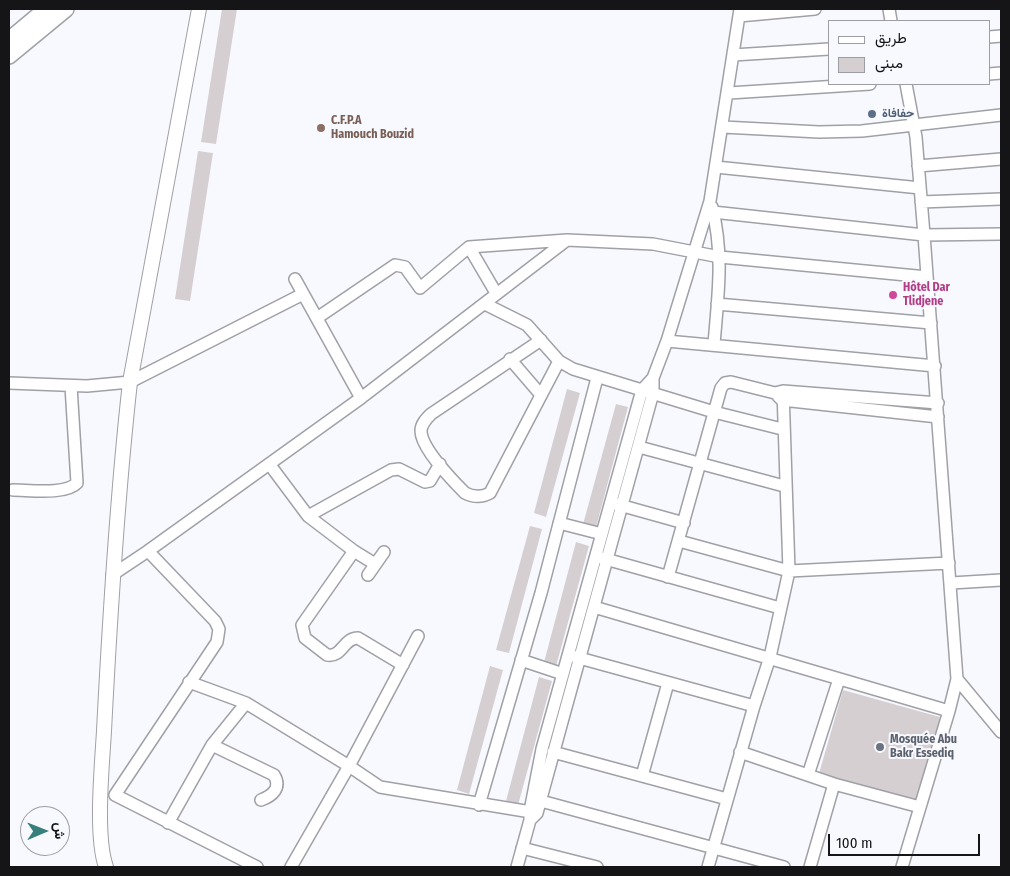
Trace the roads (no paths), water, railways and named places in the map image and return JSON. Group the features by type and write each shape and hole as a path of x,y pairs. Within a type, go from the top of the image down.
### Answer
{"main road":[{"path":"9,40 56,10"},
{"path":"9,56 56,10"}],"street":[{"path":"103,863 101,786 112,575 130,382 199,9"},
{"path":"517,867 532,815 542,749 563,674 573,657 594,607 608,561 616,504 648,392 712,207 716,167 739,12 815,9"},
{"path":"734,55 828,49"},
{"path":"728,93 854,85"},
{"path":"902,867 949,712 957,679 938,403 920,188 913,124 906,85"},
{"path":"723,127 819,132 862,131 1001,115"},
{"path":"918,166 1001,159"},
{"path":"716,167 920,188"},
{"path":"921,202 1001,199"},
{"path":"712,207 924,235 1001,234"},
{"path":"712,207 720,257 714,344"},
{"path":"112,575 270,465 361,398 567,240"},
{"path":"317,318 395,265 405,267 420,288 468,247 567,240 653,244 720,257 927,277"},
{"path":"468,247 496,293"},
{"path":"294,279 361,398"},
{"path":"9,383 71,386 130,382 303,294"},
{"path":"485,304 516,318 533,330 559,361 597,378 714,412 782,428"},
{"path":"717,304 931,323"},
{"path":"541,340 510,359 426,419 421,432 422,438 440,464 465,493 472,497 485,496 490,493 559,361"},
{"path":"667,341 935,366"},
{"path":"510,359 541,395"},
{"path":"479,805 559,523 597,378"},
{"path":"668,577 702,465 714,412 722,388 728,382 780,395 938,417"},
{"path":"13,490 60,490 69,489 77,483 71,386"},
{"path":"532,815 541,801 602,534 639,447 648,392"},
{"path":"780,395 938,403"},
{"path":"708,867 740,752 770,657 789,571 780,395"},
{"path":"639,447 784,486"},
{"path":"308,516 391,470 402,470 425,482 430,480 440,464"},
{"path":"270,465 308,516 354,551 375,564"},
{"path":"616,504 684,523"},
{"path":"559,523 602,534"},
{"path":"679,541 789,571 949,563"},
{"path":"115,795 217,642 220,629 148,551"},
{"path":"354,551 302,625 302,634 327,655 337,654 348,640 358,638 403,665"},
{"path":"368,575 384,552"},
{"path":"596,556 608,561 780,608"},
{"path":"951,583 1001,580"},
{"path":"594,607 770,657 949,712"},
{"path":"291,867 349,766 418,636"},
{"path":"573,657 754,706"},
{"path":"521,660 563,674"},
{"path":"808,775 839,679"},
{"path":"957,679 1001,732"},
{"path":"189,682 246,703 380,787 532,815"},
{"path":"642,776 668,683"},
{"path":"168,823 212,744 246,703"},
{"path":"212,744 274,775 277,779 276,791 261,800"},
{"path":"553,752 727,798"},
{"path":"740,752 834,784 920,807"},
{"path":"810,867 834,784"},
{"path":"101,786 168,823 257,867"},
{"path":"541,801 784,867"},
{"path":"522,848 598,867"}],"place":[{"name":"حفافاة","path":"872,114"},
{"name":"C.F.P.A Hamouch Bouzid","path":"321,128"},
{"name":"Hôtel Dar Tlidjene","path":"893,295"},
{"name":"Mosquée Abu Bakr Essediq","path":"880,747"}]}
